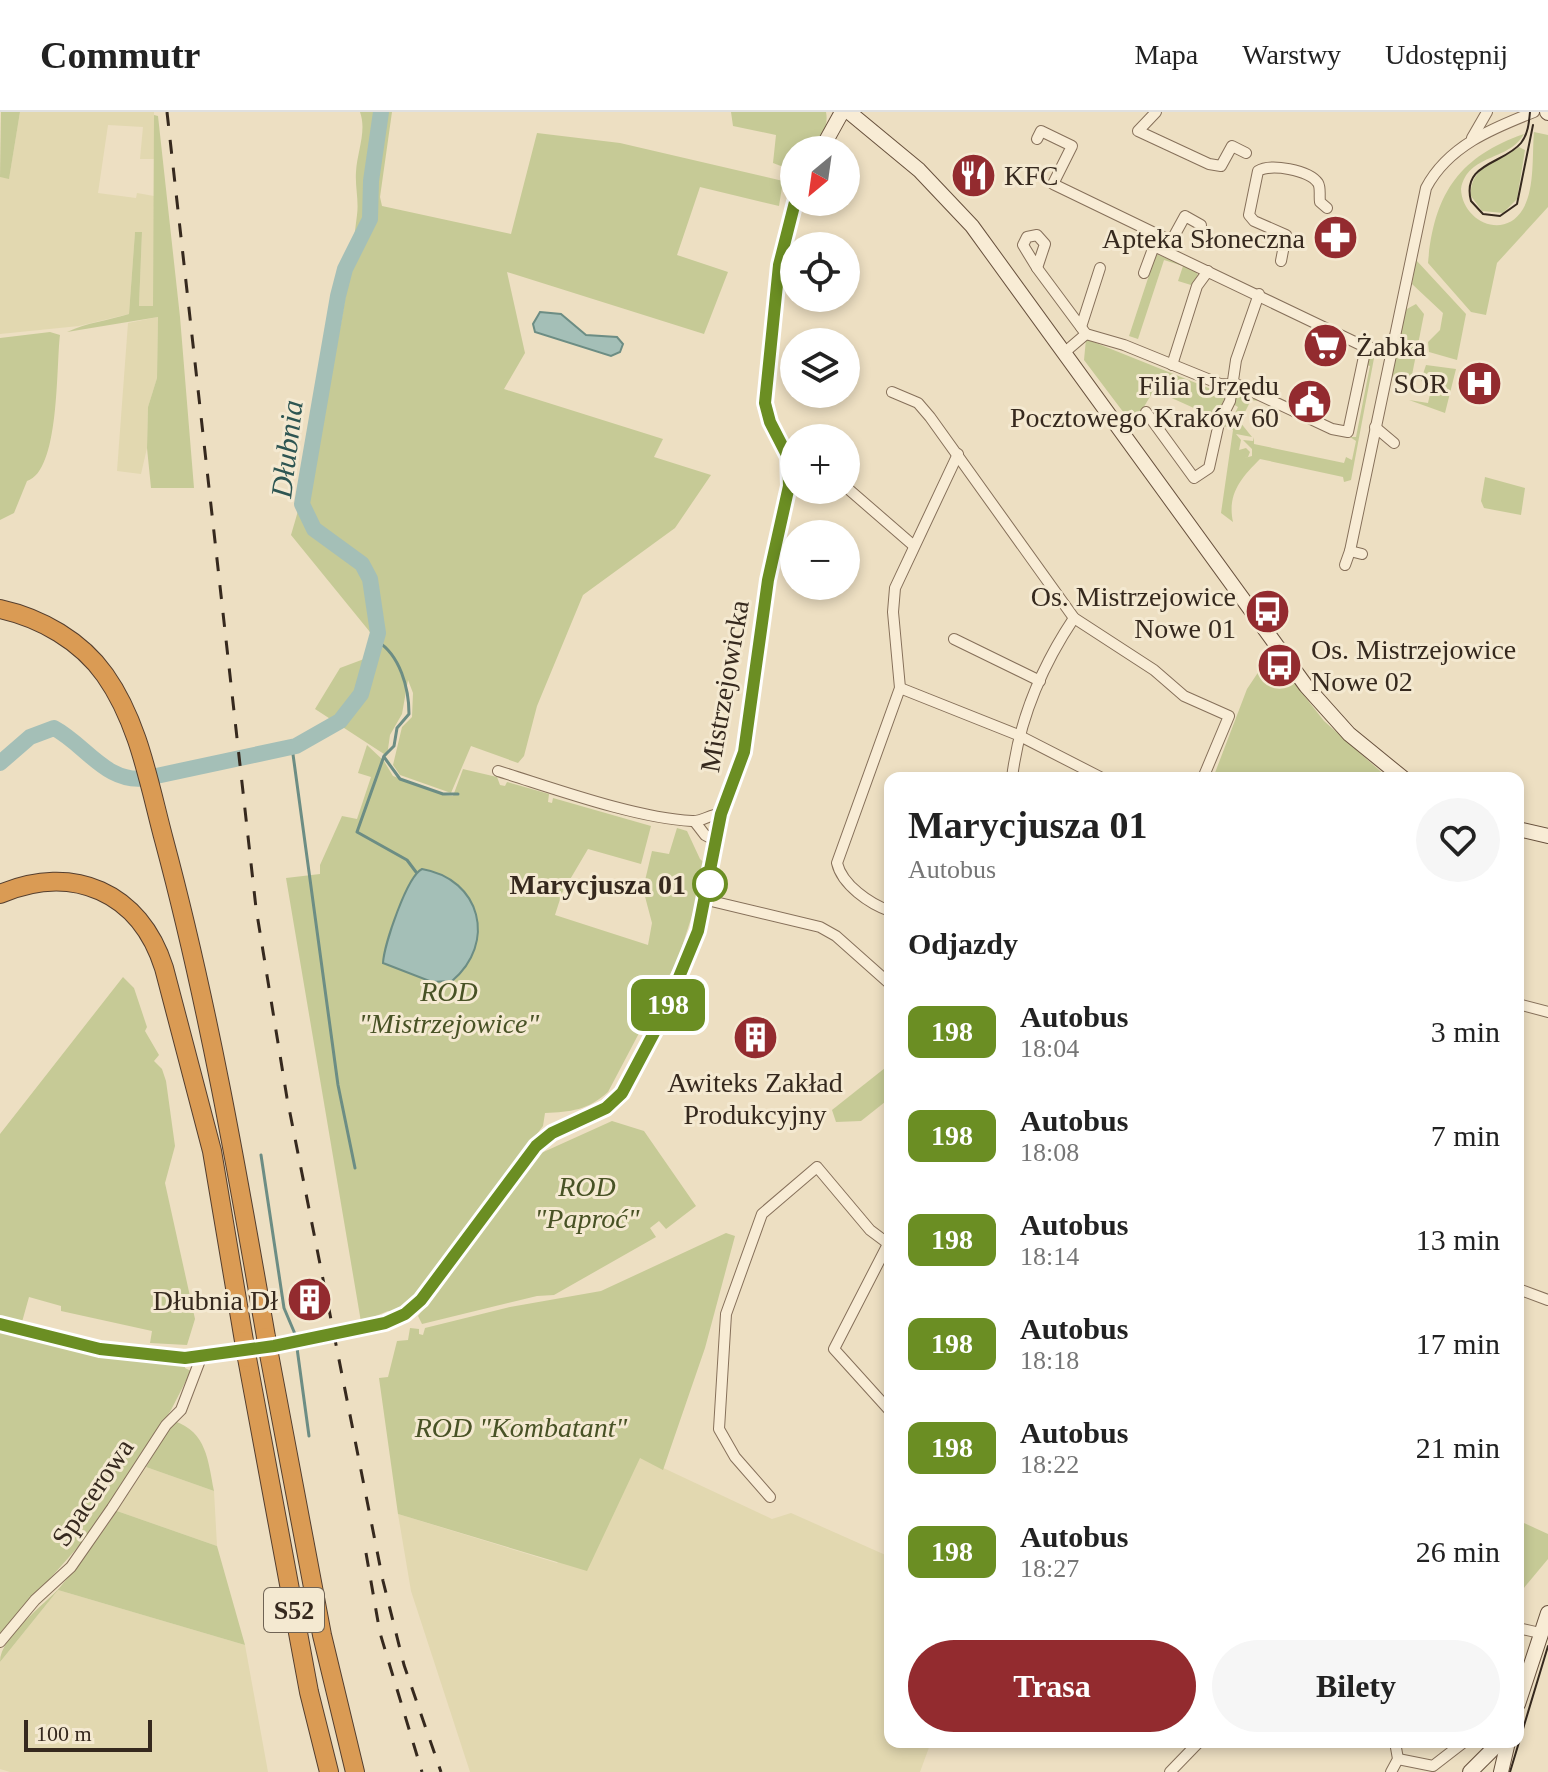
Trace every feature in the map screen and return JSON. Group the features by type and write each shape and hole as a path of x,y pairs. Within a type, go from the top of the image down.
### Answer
{"highway":[{"name":"S52","path":"0,609 37,621 66,637 99,666 133,728 188,931 227,1112 267,1346 322,1635 355,1772"},
{"name":"S52","path":"0,894 29,883 55,881 82,884 107,894 144,925 157,947 212,1151 309,1692 329,1772"}],"street":[{"path":"829,136 842,112"},
{"path":"849,112 901,153 961,213 1306,686 1349,734 1396,772"},
{"path":"1156,112 1138,131 1209,164 1221,166 1232,146 1246,153"},
{"path":"1470,142 1487,112"},
{"path":"1345,565 1426,188 1440,168 1470,142 1495,126 1534,112"},
{"path":"1037,139 1041,131 1072,146 1053,184 1208,271 1366,347 1390,352"},
{"path":"1281,261 1286,235 1254,221 1249,215 1258,171 1268,167 1300,172 1315,180 1320,186 1320,202 1327,208"},
{"name":"Mistrzejowicka","path":"780,438 765,403 779,265 791,216"},
{"path":"1168,247 1185,216 1201,225"},
{"path":"1144,273 1154,246 1168,247"},
{"path":"1037,268 1084,331 1220,384 1238,385 1319,426 1348,432 1366,347"},
{"path":"1065,352 1084,331 1100,268"},
{"path":"1172,365 1197,286 1208,271"},
{"path":"1146,412 1194,478 1212,464 1219,424 1230,401 1229,384 1259,294"},
{"path":"892,392 918,403 958,454 1074,618 1154,670 1184,696 1229,716 1206,772"},
{"path":"1375,427 1394,443"},
{"path":"884,908 846,881 837,863 900,688 893,596 958,454"},
{"path":"860,499 914,546"},
{"name":"Mistrzejowicka","path":"0,1324 100,1349 185,1358 363,1330 400,1317 417,1305 536,1146 552,1133 606,1108 622,1093 680,979 707,900 721,814 744,752 768,580 786,504"},
{"path":"1350,551 1362,554"},
{"path":"1013,772 1018,735 1040,681 1074,618"},
{"path":"954,639 1040,681"},
{"path":"900,688 909,695 1018,735 1090,772"},
{"path":"498,771 568,793 695,822 721,814"},
{"path":"695,822 705,835 716,841"},
{"path":"1524,830 1548,836"},
{"path":"707,900 820,927 836,936 884,979"},
{"path":"1524,1006 1548,1012"},
{"path":"770,1497 727,1445 718,1418 726,1314 757,1223 774,1201 817,1167 855,1213 884,1239"},
{"path":"884,1254 834,1349 884,1404"},
{"path":"1524,1291 1548,1300"},
{"name":"Spacerowa","path":"0,1642 35,1600 71,1567 166,1425 181,1410 202,1355"},
{"path":"1524,1685 1548,1613"},
{"path":"1524,1629 1540,1633"},
{"path":"1170,1772 1193,1748"},
{"path":"1391,1772 1398,1759 1396,1748"},
{"path":"1398,1759 1433,1766 1456,1748"},
{"path":"1470,1772 1502,1748"},
{"path":"1501,1772 1502,1748"}],"shaded area":[{"path":"20,112 154,112 155,159 140,159 143,127 108,125 98,193 136,198 137,193 154,196 153,307 139,306 142,232 135,232 129,314 79,326 0,334 0,177 9,178"},
{"path":"158,317 157,378 148,407 147,448 141,474 117,471 128,323"},
{"path":"640,1457 772,1519 791,1513 884,1554 884,1748 929,1748 920,1772 470,1772 411,1591 398,1514 557,1563"},
{"path":"146,1467 214,1491 217,1546 117,1511"},
{"path":"58,1590 245,1645 268,1772 10,1772 0,1769 0,1662"}],"green space":[{"path":"1,112 20,112 9,179 0,177"},
{"path":"360,112 392,112 380,197 382,206 511,234 537,133 620,143 780,180 779,206 700,187 677,255 728,272 704,334 507,272 525,353 504,389 663,439 654,457 711,475 675,528 583,595 537,706 524,756 518,763 471,746 451,793 400,775 393,765 402,727 412,717 413,693 408,680 402,714 390,735 387,756 315,709 340,668 364,659 374,637 291,535 322,417 346,296 357,210 356,172 362,119"},
{"path":"731,112 826,112 822,136 780,136 780,166 773,163 776,135 733,126"},
{"path":"154,115 158,116 180,317 194,488 151,488 147,448 148,407 157,378 158,317 67,332 129,314 135,232 142,232 139,306 153,306"},
{"path":"1534,132 1548,135 1548,207 1497,263 1486,315 1471,312 1428,263 1436,217 1444,198 1466,167 1501,143 1524,134 1517,143 1472,169 1461,189 1468,210 1485,223 1505,224 1515,219 1530,192"},
{"path":"1519,147 1525,150 1517,199 1503,213 1482,211 1471,196 1475,178 1487,166"},
{"path":"1156,254 1194,269 1198,275 1191,285 1178,281 1183,266 1164,260 1138,339 1129,336"},
{"path":"1416,260 1466,314 1457,360 1429,352 1428,342 1440,330 1443,313 1412,284"},
{"path":"1416,304 1424,314 1411,380 1401,387 1393,383 1392,376 1405,310"},
{"path":"50,332 60,335 57,392 46,458 38,473 27,481 14,513 0,520 0,338"},
{"path":"1086,339 1226,395 1216,418 1154,390 1133,425 1084,360"},
{"path":"1375,353 1351,480 1344,482 1343,477 1260,459 1237,487 1232,503 1233,522 1221,513 1233,430 1222,425 1226,417 1232,419 1238,407 1233,404 1236,393 1241,391 1258,401 1251,400 1240,422 1252,437 1236,434 1241,440 1239,450 1246,448 1250,452 1248,457 1241,459 1252,456 1252,449 1243,440 1253,441 1254,437 1254,444 1344,463 1346,457 1352,460 1356,441 1350,437 1356,437 1370,366 1364,364 1368,355"},
{"path":"1426,365 1456,369 1445,413 1409,400 1428,403 1430,394 1421,380"},
{"path":"1485,477 1525,488 1521,515 1484,508 1481,501"},
{"path":"1269,656 1274,657 1324,721 1381,772 1215,772 1247,689"},
{"name":"ROD \"Mistrzejowice\"","path":"367,745 384,761 393,776 445,795 453,796 463,769 497,777 500,785 505,786 507,782 549,794 548,802 552,803 553,798 651,826 641,864 588,849 562,893 555,915 648,945 652,923 643,889 652,851 669,854 677,828 687,831 700,859 708,866 678,959 608,1092 579,1109 545,1113 543,1126 410,1303 393,1314 388,1311 361,1322 286,878 320,874 320,865 342,816 357,819 371,777 358,773"},
{"path":"123,977 134,988 147,1027 145,1031 159,1055 154,1061 162,1069 166,1081 175,1146 165,1183 195,1319 187,1345 150,1343 152,1331 61,1311 61,1306 29,1297 22,1322 0,1316 0,1134"},
{"path":"884,1069 884,1103 861,1121 836,1122 832,1110"},
{"name":"ROD \"Paproć\"","path":"612,1121 644,1131 696,1206 666,1229 659,1221 650,1228 656,1237 554,1295 537,1296 422,1324 418,1316 539,1154"},
{"name":"ROD \"Kombatant\"","path":"726,1233 735,1236 705,1348 663,1470 640,1458 587,1571 398,1514 379,1378 388,1377 397,1341 408,1340 410,1328 419,1329 419,1334 423,1335 425,1328 510,1307 601,1291"},
{"path":"0,1328 185,1363 185,1368 191,1371 171,1410 93,1530 0,1635"},
{"path":"174,1421 185,1426 200,1440 214,1491 146,1467"},
{"path":"117,1511 217,1546 245,1645 58,1590 0,1662 7,1642 61,1586"},
{"path":"1524,1523 1548,1534 1548,1559 1524,1588"}],"water":[{"path":"540,312 561,314 586,335 617,337 623,344 620,352 611,356 535,332 533,324"},
{"path":"422,869 442,875 458,885 476,914 478,932 475,949 466,966 452,981 432,982 383,963 403,897"}],"waterway":[{"name":"Dłubnia","path":"0,763 30,737 54,728 108,770 133,779 147,778 296,746 340,721 361,694 378,633 370,579 362,564 314,529 302,504 338,296 345,269 370,219 371,181 381,112"},
{"path":"377,641 392,655 402,673 409,714 397,728 394,746 384,756 357,832 407,860 416,872"},
{"path":"292,747 338,1085 355,1168"},
{"path":"384,757 400,779 443,794 458,794"},
{"path":"261,1155 284,1308 295,1334"},
{"path":"297,1348 309,1436"}],"tram line":[{"path":"1530,112 1527,132 1521,143 1478,171 1472,179 1471,201 1483,214 1500,216 1517,204 1533,125"},
{"path":"1524,1726 1548,1646"},
{"path":"1510,1772 1517,1748"}],"railway":[{"path":"167,112 256,908 287,1098 383,1581 404,1665 441,1772"},
{"path":"366,1553 380,1633 422,1772"}],"bus line":[{"name":"198","path":"0,1324 100,1349 185,1358 274,1346 363,1330 392,1321 410,1311 421,1300 536,1146 552,1133 606,1108 626,1088 663,1016 695,941 713,872 721,814 740,770 744,752 752,677 768,580 789,486 788,457 772,427 765,403 779,265 790,216"}],"place":[{"name":"KFC","path":"973,175"},
{"name":"Apteka Słoneczna","path":"1336,238"},
{"name":"Żabka","path":"1325,346"},
{"name":"SOR","path":"1479,383"},
{"name":"Filia Urzędu Pocztowego Kraków 60","path":"1310,401"},
{"name":"Os. Mistrzejowice Nowe 01","path":"1267,612"},
{"name":"Os. Mistrzejowice Nowe 02","path":"1280,665"},
{"name":"Marycjusza 01","path":"710,884"},
{"name":"Awiteks Zakład Produkcyjny","path":"755,1037"},
{"name":"Dłubnia Dł","path":"309,1300"}]}
